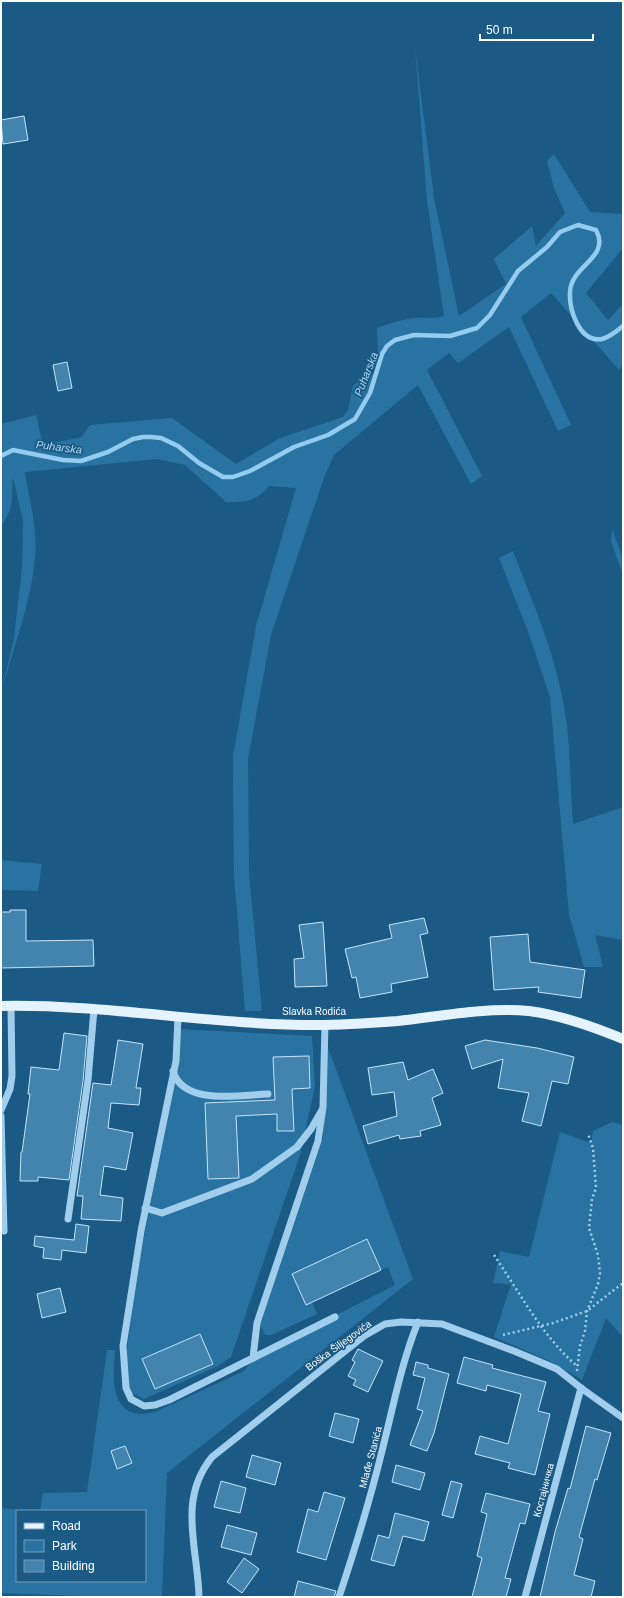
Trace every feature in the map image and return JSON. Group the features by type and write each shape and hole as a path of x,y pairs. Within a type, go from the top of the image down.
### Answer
{"main road":[{"name":"Slavka Rodića","path":"6,1006 94,1009 227,1022 325,1024 397,1021 452,1013 489,1010 530,1012 574,1021 623,1039"}],"street":[{"path":"1,1110 10,1089 12,1076 6,1006"},
{"path":"68,1219 88,1080 94,1009"},
{"path":"178,1018 173,1071 145,1208 123,1346 126,1388 131,1400 144,1406 155,1405 225,1373 335,1317"},
{"path":"253,1358 256,1323 318,1141 323,1107 325,1024"},
{"path":"173,1071 181,1085 190,1091 204,1096 268,1094"},
{"path":"145,1208 162,1213 252,1179 297,1147 311,1129 323,1107"},
{"path":"1,1116 4,1232"},
{"name":"Boška Šiljegovića","path":"199,1597 199,1579 192,1536 191,1509 197,1481 203,1468 212,1457 364,1336 385,1324 401,1322 442,1324 486,1340 557,1369 578,1387 623,1418"},
{"name":"Mlađe Stanića","path":"339,1597 380,1460 404,1359 418,1322"},
{"name":"Костајничка","path":"525,1597 578,1387"}],"path":[{"path":"578,1387 577,1366 580,1346 585,1331 587,1311 598,1284 600,1273 598,1256 589,1228 592,1199 596,1188 593,1148 588,1134"},
{"path":"494,1255 541,1326 565,1356 577,1366"},
{"path":"486,1340 541,1326 587,1311 623,1283"}],"green space":[{"path":"415,48 434,198 459,316 506,284 494,259 532,226 536,246 565,213 554,188 547,161 554,154 590,212 623,214 623,248 586,293 608,320 623,304 623,365 619,370 551,293 521,317 571,425 558,431 509,327 458,363 449,353 427,370 482,476 471,484 418,385 334,455 325,475 271,635 248,759 249,874 262,1011 245,1011 234,875 233,756 256,626 296,488 269,486 255,498 250,500 226,502 185,465 157,459 25,472 34,525 36,546 35,557 26,609 1,693 14,638 22,568 23,521 13,477 10,508 1,526 1,424 36,415 43,445 82,437 90,425 172,418 236,464 280,438 343,417 348,410 353,385 379,371 377,328 405,319 444,316 427,201"},
{"path":"612,529 623,559 623,575 611,541"},
{"path":"513,551 534,604 558,677 565,712 569,744 573,824 623,807 623,940 595,935 603,967 584,967 569,915 550,697 529,634 499,558"},
{"path":"1,860 42,864 38,891 1,890"},
{"path":"179,1029 312,1036 315,1086 300,1155 231,1357 218,1366 144,1399 131,1393 125,1386 125,1366 135,1285 177,1065"},
{"path":"326,1042 413,1279 167,1473 162,1597 104,1597 1,1593 1,1508 20,1510 16,1510 16,1582 146,1582 146,1510 40,1510 43,1493 87,1492 107,1350 115,1350 115,1389 122,1406 129,1411 139,1414 155,1412 244,1371 256,1356 395,1285 388,1267 381,1270 367,1239 292,1274 306,1304 312,1302 317,1314 271,1335 265,1335 260,1325 323,1138 327,1081"},
{"path":"612,1122 623,1125 623,1337 606,1318 582,1380 554,1363 494,1337 511,1284 493,1283 500,1251 529,1257 560,1132 591,1143 593,1131"}],"building":[{"path":"24,116 28,140 3,144 1,120"},
{"path":"67,362 72,388 58,391 53,365"},
{"path":"10,910 26,910 26,941 93,940 94,966 1,968 1,912 10,912"},
{"path":"424,918 428,933 420,935 428,977 391,984 392,992 360,998 356,977 352,978 345,949 392,938 389,925"},
{"path":"323,922 327,986 295,987 294,959 304,958 299,925"},
{"path":"528,934 530,962 585,970 581,998 538,992 539,987 494,990 490,937"},
{"path":"64,1033 87,1036 83,1081 69,1180 38,1177 38,1181 20,1181 21,1152 30,1094 28,1094 31,1067 59,1070"},
{"path":"118,1040 143,1044 136,1088 141,1088 139,1105 111,1103 108,1128 133,1133 126,1170 104,1166 100,1195 123,1198 121,1221 81,1219 83,1196 77,1196 93,1083 111,1085"},
{"path":"485,1040 537,1048 574,1057 568,1084 552,1081 541,1126 522,1121 529,1093 498,1088 503,1059 472,1069 465,1046"},
{"path":"309,1056 310,1088 292,1089 294,1131 277,1131 277,1114 236,1116 239,1178 208,1179 205,1103 275,1100 273,1057"},
{"path":"403,1062 408,1080 433,1069 443,1093 432,1098 441,1125 420,1131 421,1136 400,1139 399,1135 368,1144 363,1126 397,1116 394,1092 372,1095 368,1068"},
{"path":"76,1224 89,1226 86,1253 62,1250 61,1260 43,1258 44,1248 34,1246 35,1236 74,1240"},
{"path":"367,1239 381,1270 306,1305 292,1274"},
{"path":"60,1288 66,1312 42,1318 37,1294"},
{"path":"200,1334 213,1364 155,1389 142,1359"},
{"path":"358,1349 383,1361 368,1392 353,1385 356,1380 348,1376 355,1362 352,1360"},
{"path":"464,1357 493,1365 492,1368 546,1382 538,1411 550,1414 535,1475 508,1468 510,1463 475,1454 480,1436 508,1444 521,1394 487,1385 486,1391 457,1383"},
{"path":"416,1362 428,1365 428,1368 449,1374 434,1433 427,1451 410,1445 423,1411 417,1409 425,1378 413,1375"},
{"path":"335,1413 359,1419 353,1443 329,1436"},
{"path":"586,1426 611,1433 597,1480 595,1479 579,1537 583,1539 574,1575 595,1581 591,1597 540,1597 555,1532 568,1488 570,1489"},
{"path":"125,1446 132,1463 117,1469 111,1451"},
{"path":"252,1455 281,1463 275,1485 246,1477"},
{"path":"396,1465 425,1473 420,1490 392,1482"},
{"path":"221,1481 246,1488 240,1513 214,1507"},
{"path":"451,1481 462,1484 453,1518 442,1515"},
{"path":"324,1492 345,1498 326,1560 297,1552 308,1509 318,1512"},
{"path":"486,1493 530,1504 525,1524 520,1523 505,1578 511,1579 506,1597 472,1597 482,1558 477,1556 487,1514 481,1512"},
{"path":"395,1513 429,1522 424,1541 403,1536 394,1566 371,1560 378,1535 389,1538"},
{"path":"227,1525 257,1533 251,1555 221,1547"},
{"path":"244,1558 259,1569 242,1593 227,1582"},
{"path":"298,1581 336,1591 334,1597 294,1597"}],"waterway":[{"name":"Puharska","path":"1,456 13,450 63,460 81,461 108,452 133,439 151,437 161,438 178,446 199,463 223,477 233,477 250,471 294,447 328,435 355,419 370,393 382,354 387,346 395,340 414,335 450,336 477,328 490,315 518,271 547,247 560,232 578,225 596,230 599,240 595,255 577,275 572,283 570,299 571,307 577,323 587,336 594,339 608,337 623,326"}]}
